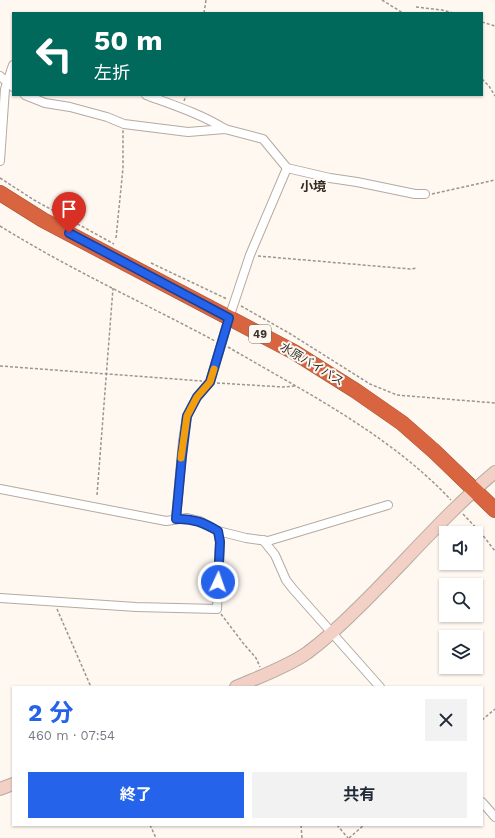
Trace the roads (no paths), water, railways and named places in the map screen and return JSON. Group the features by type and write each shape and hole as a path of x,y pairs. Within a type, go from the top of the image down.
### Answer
{"highway":[{"name":"水原バイパス","path":"0,194 43,220 294,352 356,391 396,419 435,452 495,510"}],"street":[{"path":"0,161 12,71"},
{"path":"0,76 10,84"},
{"path":"28,96 45,103 70,107 107,116 124,124 188,132 225,129"},
{"path":"149,96 182,109 225,129 263,139 287,168 330,178 415,194 425,194"},
{"path":"176,519 187,416 197,397 210,382 250,255 287,168"},
{"path":"238,686 306,654 332,633 378,589 474,490 495,472"},
{"path":"0,489 166,521 187,518 200,521 218,531 268,541 388,505"},
{"path":"0,598 136,607 217,609 220,542 218,531"},
{"path":"263,540 275,555 286,580 293,589 379,686"},
{"path":"0,789 12,784"},
{"path":"483,803 495,817"}],"district":[{"name":"小境","path":"313,186"}]}
